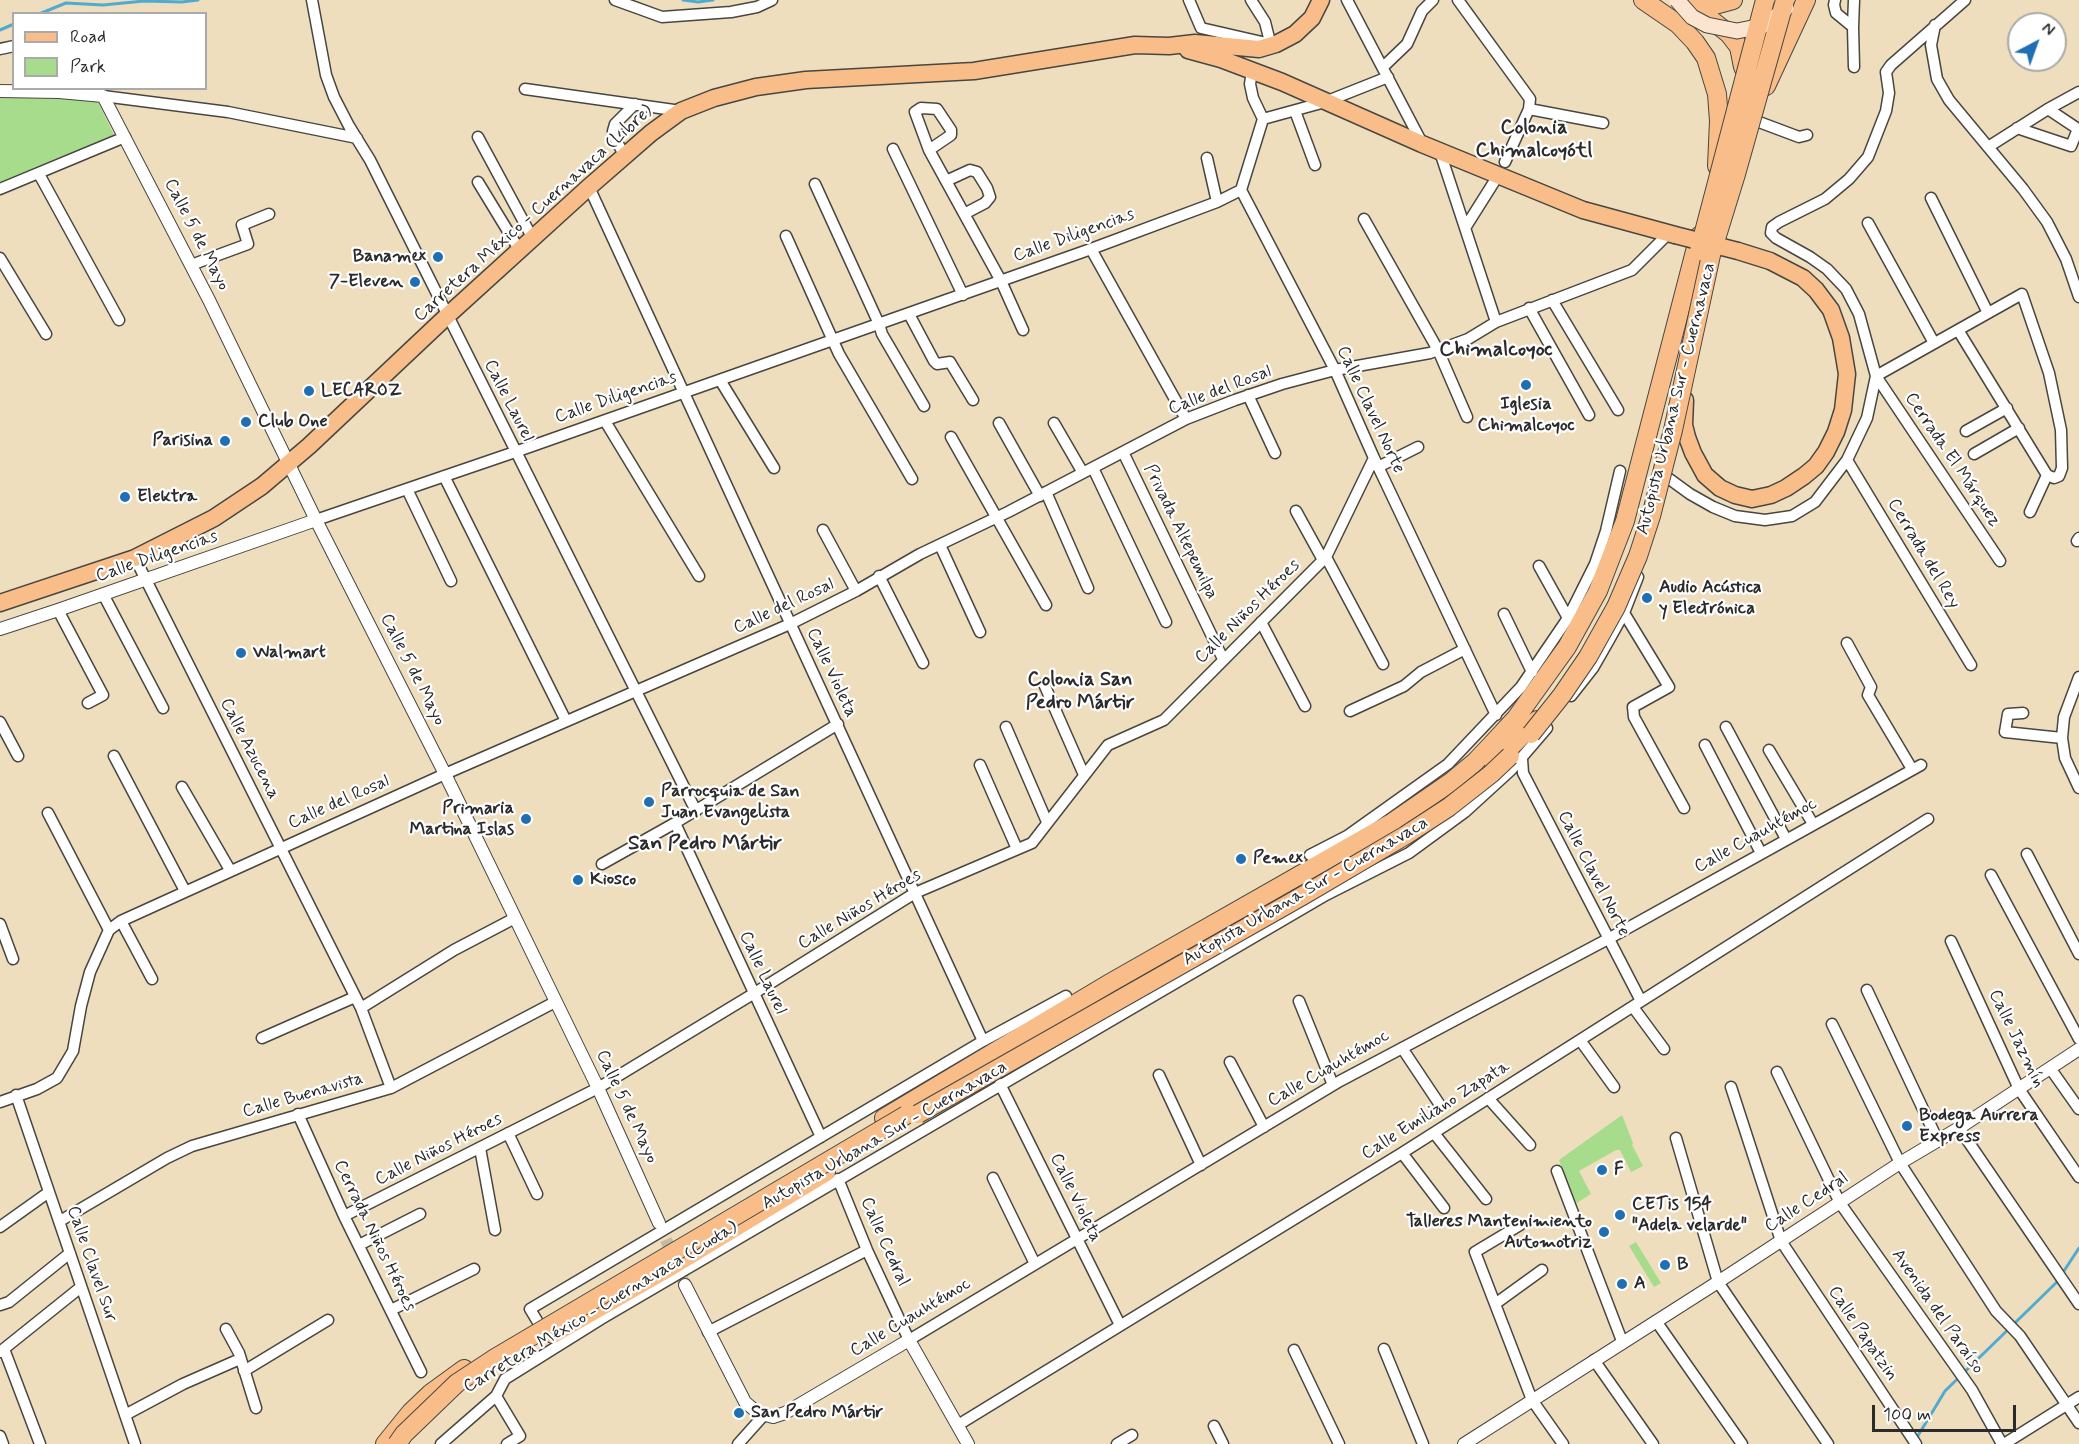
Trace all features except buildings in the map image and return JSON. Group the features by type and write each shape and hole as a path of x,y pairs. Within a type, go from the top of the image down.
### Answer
{"highway":[{"name":"Carretera México - Cuernavaca (Cuota)","path":"385,1444 411,1412 453,1376 1110,983 1393,822 1432,796 1475,762 1516,718 1567,647 1599,591 1625,520 1717,165 1719,121 1717,94 1706,58 1678,24 1643,0"},
{"path":"1678,2 1711,6 1733,0"},
{"name":"Autopista Urbana Sur - Cuernavaca","path":"397,1444 404,1434 457,1383 495,1358 1395,828 1455,786 1514,731 1565,668 1593,624 1620,569 1638,514 1657,418 1765,0"},
{"name":"Autopista Urbana Sur - Cuernavaca","path":"404,1444 433,1411 461,1386 566,1321 667,1264 910,1119 1406,835 1449,807 1491,774 1531,734 1588,657 1616,607 1638,556 1651,516 1673,430 1711,255 1785,0"},
{"name":"Carretera México - Cuernavaca (Cuota)","path":"404,1444 463,1389 501,1364 668,1268 1186,955 1262,916 1323,889 1456,798 1530,729 1601,624 1624,573 1645,514 1724,210 1751,119 1806,0"},
{"path":"1678,2 1709,18 1729,34 1739,47 1743,67"},
{"path":"1066,996 1086,984 1110,983"}],"main road":[{"name":"Carretera México - Cuernavaca (Libre)","path":"0,603 135,558 220,515 262,486 589,188 681,111 736,92 778,83 828,78 974,71 1124,46 1195,44 1259,49 1295,34 1304,27 1312,18 1321,0"},
{"path":"1678,2 1692,17 1707,26 1737,31 1762,26 1783,11 1792,0"},
{"path":"1252,70 1261,54 1271,45"},
{"name":"Carretera México - Cuernavaca (Libre)","path":"1169,46 1221,59 1252,70 1440,152 1583,210 1738,251 1770,261 1803,278 1816,290 1831,310 1841,338 1847,374 1843,410 1826,453 1816,466 1786,488 1771,495 1752,499 1720,488 1706,475 1693,453 1684,425 1692,335"}],"street":[{"name":"Calle Laurel","path":"312,0 326,75 334,97 370,160 696,811"},
{"path":"615,0 662,17 731,12 757,7 772,0"},
{"path":"1189,0 1201,28 1271,45 1265,22 1251,0"},
{"path":"1347,0 1422,144"},
{"path":"1263,119 1325,102 1385,72 1407,44 1422,11 1433,0"},
{"path":"1458,0 1530,104 1604,123"},
{"path":"1835,0 1836,13 1853,27"},
{"path":"1854,0 1854,67"},
{"path":"1668,478 1713,507 1735,516 1765,520 1792,516 1815,502 1846,460 1866,418 1876,376 1859,314 1846,290 1827,269 1776,238 1771,233 1772,227 1825,199 1849,179 1868,157 1886,111 1889,93 1886,72 1891,65 1965,0"},
{"path":"1935,25 1931,45 1937,79 1949,100 2023,189 2047,222 2066,259 2079,297"},
{"path":"1240,190 1263,119 1253,98 1250,84 1252,70"},
{"path":"525,89 681,111"},
{"path":"0,91 60,92 104,96 228,112 357,138"},
{"path":"1988,147 2079,92"},
{"name":"Calle 5 de Mayo","path":"104,96 445,774 598,1088 659,1223"},
{"path":"625,156 613,131 615,124 635,104"},
{"path":"1505,162 1530,104"},
{"path":"2017,128 2071,146 2078,129 2048,109"},
{"path":"1295,111 1315,165"},
{"path":"1751,119 1799,137 1807,135"},
{"path":"478,137 533,239"},
{"path":"0,189 125,138"},
{"path":"893,149 963,295"},
{"path":"929,150 1001,281 1023,330"},
{"path":"1440,152 1496,322"},
{"path":"1207,158 1217,202"},
{"path":"946,181 970,170 977,172 987,188 990,197 985,203 964,214"},
{"path":"39,174 118,320"},
{"path":"478,182 520,250"},
{"path":"1465,228 1494,182"},
{"path":"815,184 882,334 924,406"},
{"name":"Calle Violeta","path":"589,188 984,1041"},
{"name":"Calle Diligencias","path":"1,625 58,610 684,393 1091,249 1217,202 1240,190"},
{"name":"Calle Clavel Norte","path":"1240,190 1335,370 1496,715"},
{"path":"1931,198 1988,313"},
{"path":"191,265 248,244 242,225 269,214"},
{"path":"1364,219 1438,350 1467,417"},
{"path":"1868,223 1934,343"},
{"name":"Calle del Rosal","path":"0,1102 37,1089 57,1078 73,1051 81,1005 90,972 109,930 121,921 280,847 790,624 1186,419 1248,395 1335,370 1438,350 1468,339 1496,322 1529,308 1632,270 1672,234"},
{"path":"786,236 832,341 912,479"},
{"path":"1091,249 1186,419"},
{"path":"0,258 46,334"},
{"path":"1876,376 2022,294 2049,373 2061,429 2062,468 2059,476 2050,476"},
{"path":"1552,300 1618,410"},
{"path":"1529,308 1589,415"},
{"path":"909,314 934,361 937,364 950,362 973,400"},
{"path":"1958,330 2050,476"},
{"name":"Cerrada El Márquez","path":"1876,376 2000,561"},
{"path":"720,380 774,468"},
{"path":"1248,395 1275,453"},
{"path":"1966,431 2007,408"},
{"path":"605,420 699,576"},
{"path":"999,423 1043,494 1088,588"},
{"path":"1054,423 1088,470 1166,622"},
{"path":"441,1444 496,1396 505,1379 601,1318 1000,1084 1323,889 1409,853 1466,812 1522,759 1593,668 1624,613 1646,558 1684,425"},
{"path":"1974,454 2019,428"},
{"path":"951,437 1046,605"},
{"path":"1376,462 1418,447"},
{"name":"Privada Altepemilpa","path":"1123,452 1223,659"},
{"name":"Cerrada del Rey","path":"1846,460 1971,664"},
{"name":"Calle Niños Héroes","path":"344,1216 598,1088 915,893 1032,843 1108,745 1164,720 1324,559 1376,462"},
{"path":"1310,855 1347,836 1448,764 1496,715 1532,672 1568,618 1595,564 1606,531 1620,471"},
{"path":"444,476 566,721"},
{"path":"2030,512 2050,476"},
{"path":"407,489 451,581"},
{"path":"1296,511 1383,664"},
{"path":"823,530 856,591"},
{"path":"940,545 980,632"},
{"name":"Calle Azucena","path":"135,558 361,1008 391,1088"},
{"path":"1539,566 1568,618"},
{"path":"879,576 923,663"},
{"path":"103,594 163,708"},
{"path":"58,610 103,695 88,704"},
{"path":"1624,613 1669,687 1633,707 1634,717 1684,808"},
{"path":"1504,614 1532,672"},
{"path":"1261,622 1305,706"},
{"name":"Calle Cuauhtémoc","path":"764,1415 774,1417 785,1413 1333,1085 1608,939 1916,767 1868,695 1871,687 1847,643"},
{"path":"1350,711 1404,686 1421,672 1465,649"},
{"path":"2079,677 2064,717 2062,738 2065,758 2079,788"},
{"path":"1044,684 1084,775"},
{"path":"2023,713 2008,714 2005,732 2062,738"},
{"path":"0,722 18,756"},
{"path":"602,864 675,824 838,724"},
{"path":"1006,727 1047,822"},
{"path":"1726,727 1786,839"},
{"path":"1705,745 1761,853"},
{"path":"1769,750 1814,824"},
{"path":"114,756 185,891"},
{"name":"Calle Clavel Norte","path":"1522,759 1523,773 1608,939 1637,1004 1664,1049"},
{"path":"980,765 1017,849"},
{"path":"182,787 230,870"},
{"path":"48,813 109,930"},
{"name":"Calle Emiliano Zapata","path":"958,1425 1402,1153 1928,819"},
{"name":"Calle Laurel","path":"675,824 821,1137"},
{"path":"2027,854 2079,954"},
{"path":"1991,874 2079,1039"},
{"path":"361,1008 454,950 515,918"},
{"path":"121,921 152,979"},
{"path":"0,928 13,959"},
{"name":"Calle Jazmín","path":"1951,941 2019,1089 2079,1177"},
{"path":"1867,990 1938,1141"},
{"path":"539,1324 530,1310 984,1041 1066,996"},
{"path":"262,1038 355,997"},
{"path":"1299,1001 1333,1085"},
{"name":"Calle Buenavista","path":"60,1221 167,1158 192,1146 391,1088 555,1002"},
{"path":"1832,1024 1900,1163 1996,1311 2020,1336 2079,1423"},
{"path":"1580,1040 1614,1087"},
{"path":"1402,1048 1440,1105"},
{"name":"Calle Cedral","path":"1469,1443 1622,1341 1718,1282 2079,1049"},
{"path":"1230,1062 1264,1127"},
{"path":"2050,1068 2079,1109"},
{"name":"Avenida del Paraíso","path":"1777,1072 1840,1203 1972,1390 2003,1444"},
{"path":"1159,1075 1201,1165"},
{"name":"Calle Violeta","path":"1000,1084 1120,1325"},
{"name":"Calle Papatzin","path":"1731,1087 1781,1241 1916,1444"},
{"name":"Calle Clavel Sur","path":"16,1095 135,1444"},
{"path":"1488,1098 1530,1145"},
{"name":"Cerrada Niños Héroes","path":"298,1114 344,1216 421,1372"},
{"path":"1959,1128 2079,1304"},
{"path":"508,1133 537,1194"},
{"path":"1434,1133 1486,1199"},
{"path":"1676,1138 1718,1282 1828,1444"},
{"path":"480,1148 495,1230"},
{"path":"1402,1153 1444,1208"},
{"path":"1557,1171 1622,1341"},
{"path":"993,1178 1035,1264"},
{"name":"Calle Cedral","path":"838,1179 867,1250 909,1340 968,1444"},
{"path":"0,1227 49,1192"},
{"path":"359,1245 420,1214"},
{"path":"1520,1225 1474,1252 1532,1400 1563,1444"},
{"path":"708,1332 867,1250"},
{"path":"0,1305 9,1302 70,1253"},
{"path":"391,1310 474,1269"},
{"path":"1495,1304 1542,1270"},
{"path":"685,1285 746,1402 758,1413 764,1415 738,1444"},
{"path":"40,1444 2,1351 81,1287"},
{"path":"244,1371 328,1320"},
{"path":"1656,1321 1742,1444"},
{"path":"226,1329 240,1359 256,1408"},
{"path":"1384,1349 1423,1444"},
{"path":"1294,1350 1339,1444"},
{"path":"125,1415 183,1384 240,1359"},
{"path":"1594,1360 1653,1444"},
{"path":"496,1396 520,1437 507,1444"},
{"path":"2003,1444 2079,1397"},
{"path":"1214,1426 1223,1444"},
{"path":"1117,1444 1132,1435"},
{"path":"0,1436 3,1444"}],"green space":[{"path":"0,97 97,100 116,139 0,186"},
{"path":"1622,1115 1632,1145 1643,1166 1631,1172 1620,1150 1616,1150 1579,1171 1591,1194 1575,1204 1559,1160"},
{"path":"1636,1242 1661,1283 1654,1287 1629,1246"}],"waterway":[{"path":"44,12 66,3 103,5 144,1 198,0"},
{"path":"683,0 698,2 713,0"},
{"path":"0,30 12,25"},
{"path":"2062,1274 2079,1248"},
{"path":"1916,1439 1945,1391 2059,1280"}],"tunnel":[{"path":"659,1223 685,1285"}],"place":[{"name":"Banamex","path":"438,257"},
{"name":"7-Eleven","path":"415,282"},
{"name":"Iglesia Chimalcoyoc","path":"1526,385"},
{"name":"LECAROZ","path":"309,391"},
{"name":"Club One","path":"246,422"},
{"name":"Parisina","path":"225,441"},
{"name":"Elektra","path":"125,497"},
{"name":"Audio Acústica y Electrónica","path":"1647,598"},
{"name":"Walmart","path":"241,653"},
{"name":"Parrocquia de San Juan Evangelista","path":"649,802"},
{"name":"Primaria Martina Islas","path":"526,819"},
{"name":"Pemex","path":"1241,859"},
{"name":"Kiosco","path":"578,880"},
{"name":"Bodega Aurrera Express","path":"1907,1126"},
{"name":"F","path":"1602,1170"},
{"name":"CETis 154 \"Adela velarde\"","path":"1620,1215"},
{"name":"Talleres Mantenimiento Automotriz","path":"1604,1232"},
{"name":"B","path":"1665,1265"},
{"name":"A","path":"1622,1284"},
{"name":"San Pedro Mártir","path":"739,1413"}],"district":[{"name":"Colonia Chimalcoyótl","path":"1534,140"},
{"name":"Chimalcoyoc","path":"1496,351"},
{"name":"Colonia San Pedro Mártir","path":"1080,692"},
{"name":"San Pedro Mártir","path":"705,845"}]}
